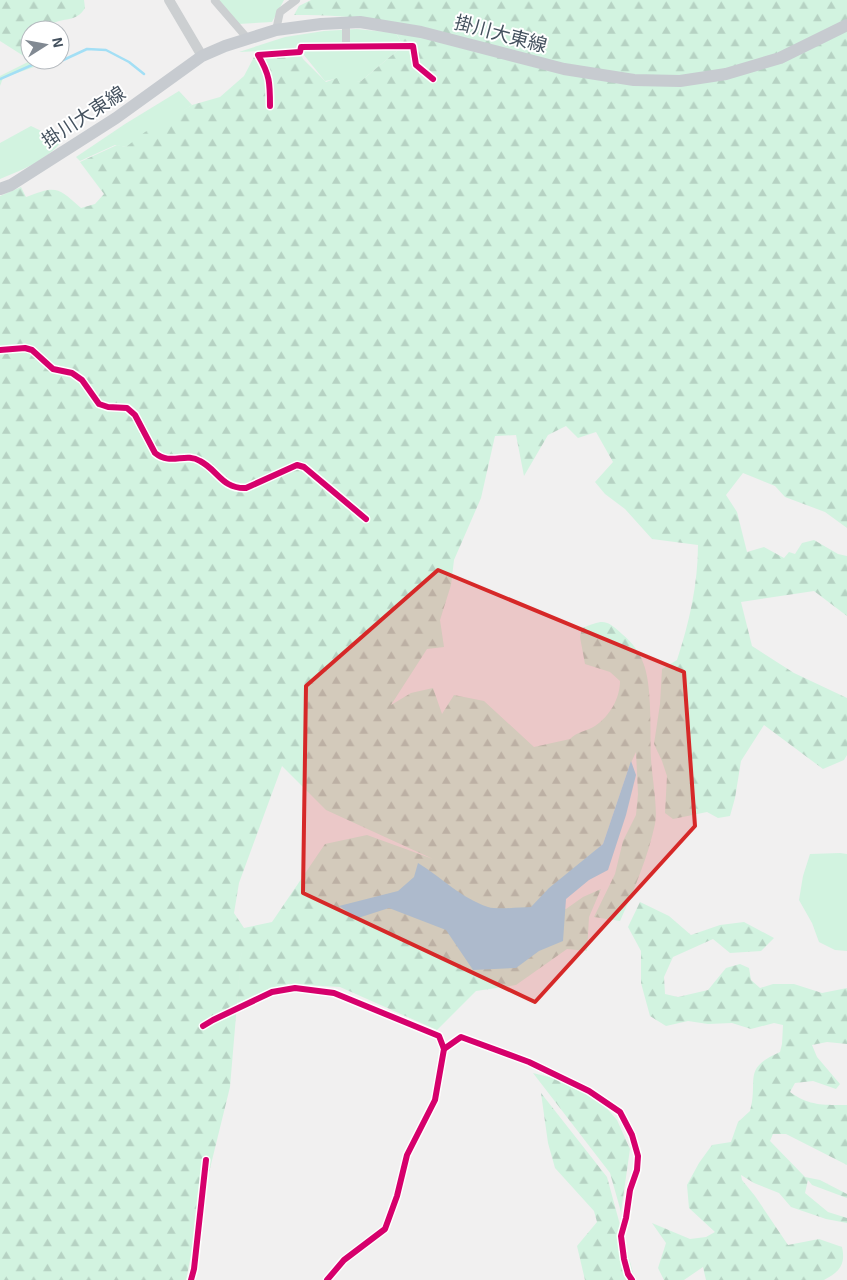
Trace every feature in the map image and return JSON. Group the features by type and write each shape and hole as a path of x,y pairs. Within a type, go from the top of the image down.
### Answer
{"main road":[{"name":"掛川大東線","path":"0,189 11,185 116,118 202,56 225,46 276,30 321,24 360,22 421,32 564,69 634,80 680,81 726,74 780,58 822,39 847,25"}],"street":[{"path":"169,0 202,56"},
{"path":"276,30 280,12 296,0"},
{"path":"215,1 248,39"},
{"path":"346,23 346,47"},
{"path":"270,106 270,82 267,70 258,55 300,52 301,47 412,46 416,65 432,80"},
{"path":"0,350 25,348 32,350 53,368 72,373 82,380 99,404 108,407 126,408 135,415 155,453 161,458 169,460 190,458 199,460 228,484 236,488 246,488 297,465 304,467 366,519"},
{"path":"203,1026 272,992 295,988 334,993 439,1036 444,1049 435,1100 407,1155 385,1229 344,1260 327,1280"},
{"path":"444,1049 461,1037 504,1052 589,1091 620,1112 632,1135 638,1156 637,1170 630,1190 621,1236 624,1259 628,1274 632,1280"},
{"path":"191,1280 194,1269 206,1160"}],"highlighted area":[{"path":"438,570 684,672 695,826 535,1002 303,893 306,686"}],"green space":[{"path":"0,0 84,0 85,8 74,18 65,20 20,20 20,54 0,41"},
{"path":"217,0 284,0 272,22 238,24"},
{"path":"311,0 847,0 847,528 825,512 785,497 775,486 743,473 726,495 737,512 747,552 764,547 784,558 789,552 795,554 802,543 814,540 838,554 847,556 847,616 814,591 741,602 752,646 794,673 847,698 847,755 844,760 823,769 764,725 741,761 730,816 718,818 707,812 673,819 665,813 667,776 654,744 660,704 662,669 677,660 695,589 698,545 652,539 625,509 605,494 595,482 613,462 596,432 578,438 566,426 548,435 524,476 516,435 495,436 481,498 454,560 451,585 440,620 444,647 427,649 391,705 411,693 433,688 442,714 454,695 484,701 534,747 570,739 600,722 610,712 616,700 620,681 610,672 585,664 580,637 582,628 589,625 604,622 612,625 630,641 639,653 645,668 649,689 651,759 656,817 649,849 640,873 620,921 594,917 615,874 623,841 636,815 638,794 636,752 629,767 603,844 540,899 566,909 583,897 601,889 589,917 587,951 567,949 516,985 476,991 437,1030 340,987 288,984 237,1003 230,1087 202,1201 186,1280 0,1280 0,196 21,187 26,197 44,191 56,190 67,196 81,208 95,204 104,194 80,162 117,145 126,147 145,132 192,105 220,97 244,76 254,57 300,52 303,59 326,82 337,78 340,84 361,81 403,46 391,23 342,16 294,15 299,6","holes":["282,766 326,810 433,859 367,835 325,844 272,922 244,928 234,913 239,883"]},
{"path":"357,29 396,33 403,46 361,81 340,86 335,79 325,81 299,49 239,52 285,37 324,31"},
{"path":"20,66 20,70 26,70 3,78 0,86 0,76"},
{"path":"179,91 192,105 126,147 115,145 80,161 76,157 125,124"},
{"path":"31,126 62,141 41,159 0,179 0,143"},
{"path":"810,854 847,854 847,951 835,950 819,942 812,923 799,900 803,876"},
{"path":"640,902 669,916 691,935 720,925 744,922 774,938 761,951 730,953 713,939 673,957 664,977 665,994 678,997 708,990 726,968 740,964 749,968 751,980 760,988 773,984 794,984 822,993 847,988 847,1044 827,1042 812,1045 817,1057 840,1084 836,1089 813,1081 795,1083 790,1092 810,1102 824,1105 847,1105 847,1165 786,1134 773,1134 770,1141 805,1177 820,1180 847,1194 847,1198 812,1185 808,1180 805,1193 828,1212 847,1218 847,1223 826,1219 791,1207 779,1193 754,1183 741,1175 742,1180 788,1245 819,1239 842,1247 843,1259 840,1267 834,1274 824,1280 706,1280 703,1267 684,1280 664,1280 658,1268 666,1243 652,1223 690,1239 706,1237 715,1232 689,1208 687,1185 712,1145 731,1142 738,1122 750,1111 756,1070 768,1058 780,1052 783,1025 774,1023 751,1029 732,1023 708,1024 688,1021 666,1026 650,1016 641,983 641,951 628,927"},
{"path":"533,1073 557,1079 586,1092 603,1104 617,1120 630,1149 621,1212 610,1173"},
{"path":"541,1093 607,1177 635,1280 585,1280 577,1246 597,1222 594,1211 555,1168 548,1143"}],"water":[{"path":"631,761 636,775 626,815 608,870 589,880 566,899 563,941 539,951 516,968 473,970 446,930 389,908 358,918 339,906 398,891 414,877 418,863 460,893 488,907 531,907 549,888 603,844"}],"waterway":[{"path":"0,79 32,65 59,62 87,49 106,50 129,62 144,74"}],"cycle path":[{"path":"270,106 268,79 258,55 300,52 301,47 413,46 416,65 433,79"},
{"path":"0,350 25,348 32,350 53,369 72,373 82,380 99,404 108,407 127,408 135,415 155,453 161,457 172,459 189,458 200,461 231,485 246,488 297,465 304,467 366,519"},
{"path":"203,1026 272,992 295,988 334,993 439,1036 444,1049 435,1100 407,1155 397,1196 385,1229 344,1260 327,1280"},
{"path":"444,1049 461,1037 529,1062 589,1091 620,1112 632,1135 638,1156 637,1170 630,1190 621,1236 624,1259 628,1274 632,1280"},
{"path":"191,1280 194,1269 206,1160"}]}
